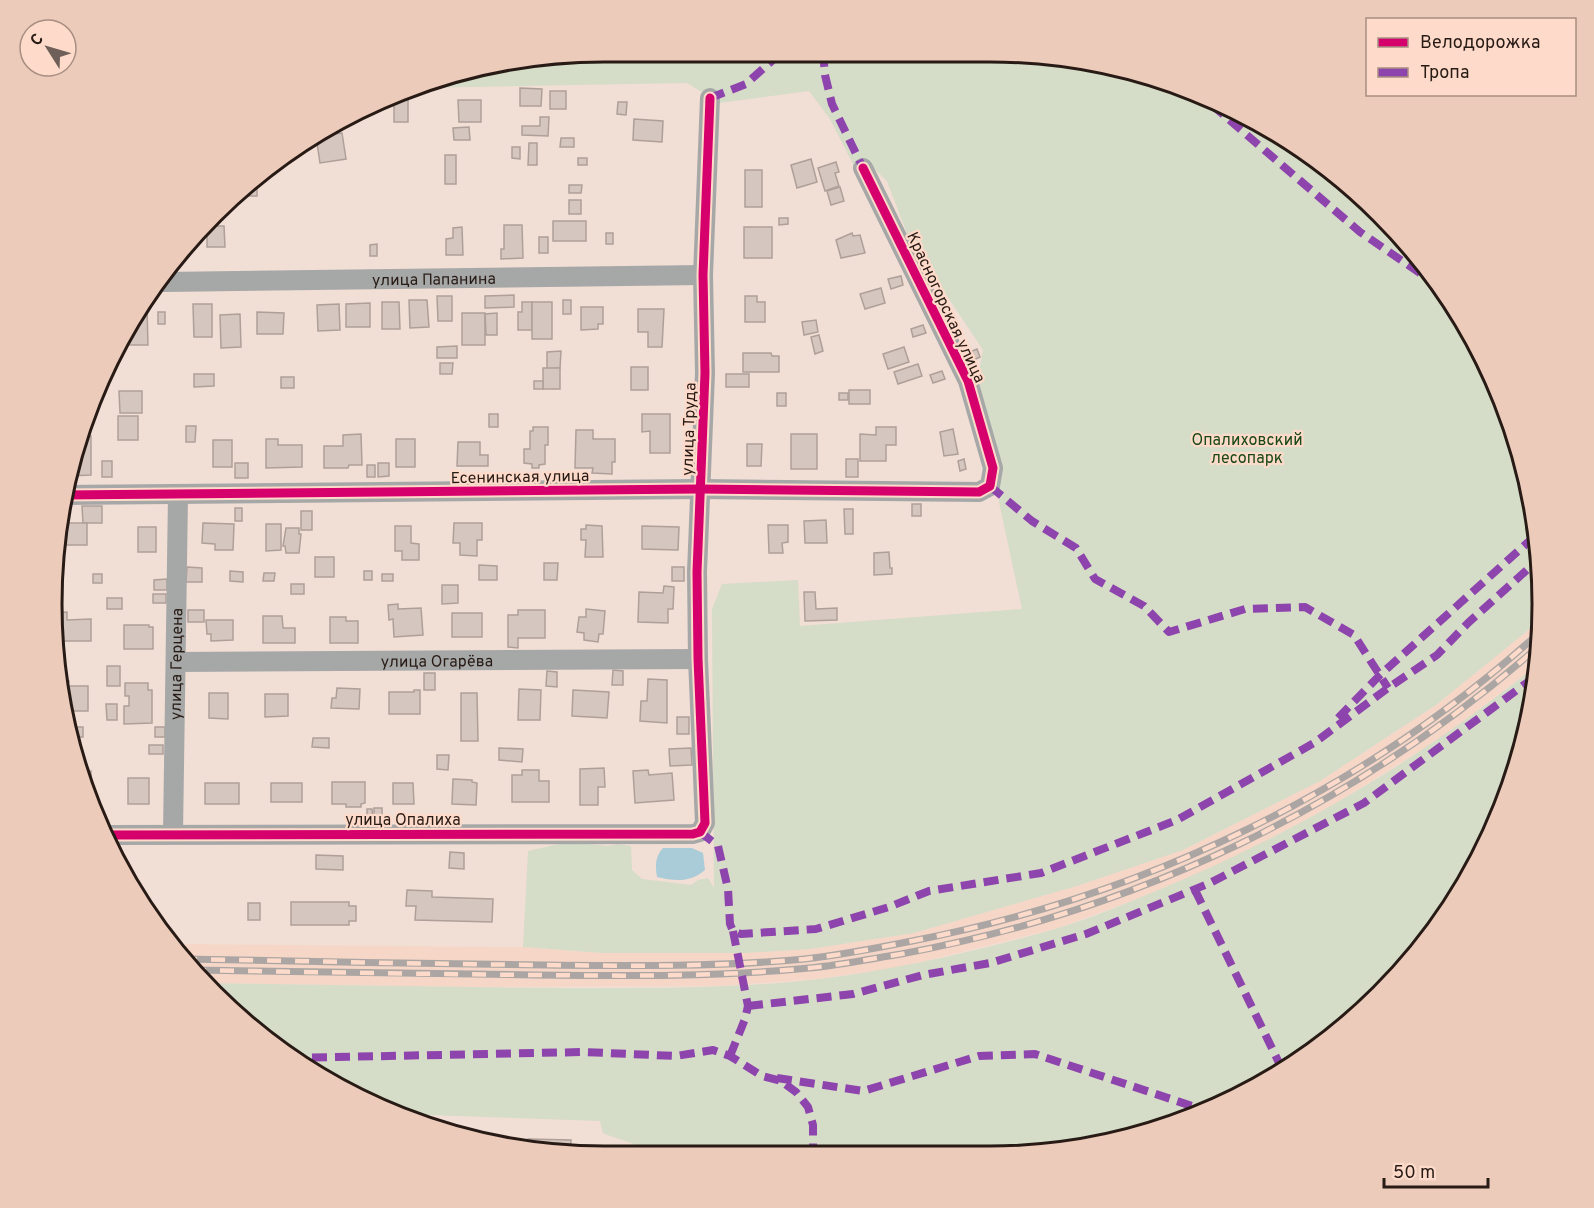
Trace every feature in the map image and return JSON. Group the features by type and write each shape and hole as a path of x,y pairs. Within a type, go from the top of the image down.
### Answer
{"street":[{"name":"улица Труда","path":"700,832 705,823 697,572 705,373 703,276 710,98"},
{"name":"Красногорская улица","path":"863,168 968,381 993,468 990,486 979,492"},
{"name":"улица Папанина","path":"173,276 703,276"},
{"name":"Есенинская улица","path":"73,495 700,489 979,492"},
{"name":"улица Герцена","path":"173,834 178,495"},
{"name":"улица Огарёва","path":"176,662 698,659"},
{"name":"улица Опалиха","path":"113,835 693,834 700,832"}],"shaded area":[{"path":"1531,627 1528,672 1448,733 1335,804 1268,840 1211,868 1137,899 1058,928 901,967 817,979 719,986 470,987 216,983 182,944 523,947 603,953 744,953 810,949 914,933 1077,886 1183,850 1320,781 1436,705"}],"green space":[{"name":"Опалиховский лесопарк","path":"569,63 1025,63 1096,72 1164,90 1230,117 1291,153 1348,196 1398,246 1441,303 1477,364 1504,430 1522,498 1531,569 1531,627 1436,705 1320,781 1183,850 1077,886 914,933 810,949 744,953 603,953 523,947 528,851 568,842 631,846 632,870 642,879 691,885 698,880 708,878 714,888 712,609 722,584 798,580 800,626 1022,609 999,502 999,471 978,377 983,350 909,239 887,181 869,164 855,168 830,119 809,91 719,103 687,83 438,88 498,72"},
{"path":"1528,672 1522,710 1504,778 1477,844 1441,905 1398,962 1348,1012 1291,1055 1261,1074 1230,1091 1164,1118 1096,1136 1061,1142 990,1146 638,1146 603,1133 600,1121 422,1115 364,1091 303,1055 246,1012 216,983 565,988 724,986 849,975 968,952 1098,915 1266,841 1360,789 1451,730"}],"water":[{"path":"663,848 692,848 703,853 705,870 694,877 682,880 657,877 656,861"}],"building":[{"path":"520,88 542,89 541,106 520,106"},
{"path":"550,91 566,91 566,109 550,109"},
{"path":"408,100 408,122 394,122 394,104"},
{"path":"458,100 481,100 481,122 459,122"},
{"path":"618,102 627,102 626,115 617,114"},
{"path":"540,117 549,117 548,136 522,135 522,126 540,126"},
{"path":"634,119 663,121 662,142 633,140"},
{"path":"469,127 470,140 454,140 453,128"},
{"path":"342,133 346,159 320,163 317,144 333,134"},
{"path":"561,138 574,138 574,147 560,147"},
{"path":"529,143 537,143 537,165 528,165"},
{"path":"512,147 520,147 520,159 512,158"},
{"path":"445,155 456,155 456,184 445,184"},
{"path":"578,158 587,158 587,165 578,165"},
{"path":"811,159 817,182 797,188 791,165"},
{"path":"836,162 839,172 835,173 839,186 825,191 818,168"},
{"path":"745,170 762,170 762,207 745,207"},
{"path":"569,185 582,185 581,193 569,193"},
{"path":"257,187 257,196 246,196"},
{"path":"840,187 844,201 831,205 827,191"},
{"path":"569,200 581,200 581,214 569,214"},
{"path":"779,218 788,218 788,224 779,225"},
{"path":"553,221 586,221 586,241 553,241"},
{"path":"504,225 522,225 523,258 501,259 501,249 504,249"},
{"path":"214,226 224,226 225,247 207,247 207,234"},
{"path":"462,227 463,255 446,255 446,239 453,238 453,228"},
{"path":"744,227 772,227 772,258 744,258"},
{"path":"606,233 613,233 613,244 606,244"},
{"path":"852,233 853,236 860,235 865,253 841,258 836,240"},
{"path":"539,237 548,237 548,253 539,253"},
{"path":"377,244 377,256 370,256 370,245"},
{"path":"901,276 903,285 891,289 888,279"},
{"path":"881,288 885,303 865,309 860,294"},
{"path":"514,295 514,307 485,308 485,296"},
{"path":"437,296 452,296 452,321 438,321"},
{"path":"745,296 757,296 757,302 765,302 765,322 745,322"},
{"path":"409,300 427,300 429,327 410,328"},
{"path":"563,300 571,300 571,314 563,314"},
{"path":"382,302 399,302 400,329 382,329"},
{"path":"522,302 532,302 532,330 518,330 518,312 522,312"},
{"path":"532,302 552,302 552,339 532,339"},
{"path":"370,303 370,327 346,327 346,304"},
{"path":"193,304 212,304 212,337 194,337"},
{"path":"339,304 340,330 318,331 317,305"},
{"path":"581,307 603,307 603,324 598,324 598,329 581,330"},
{"path":"638,309 664,309 662,347 648,347 648,332 638,332"},
{"path":"147,312 148,345 127,345"},
{"path":"158,312 165,312 165,324 158,324"},
{"path":"257,312 284,313 283,334 257,334"},
{"path":"462,313 485,313 485,345 462,345"},
{"path":"497,313 497,335 486,335 485,314"},
{"path":"240,314 241,347 221,348 220,315"},
{"path":"816,320 818,332 804,335 802,322"},
{"path":"923,325 926,333 913,337 911,329"},
{"path":"819,335 823,351 815,354 811,337"},
{"path":"457,346 457,358 437,358 437,347"},
{"path":"904,347 909,362 888,369 883,354"},
{"path":"977,349 980,357 967,363 963,355"},
{"path":"561,351 560,368 547,369 547,352"},
{"path":"743,353 771,353 772,356 779,356 779,372 743,372"},
{"path":"440,363 453,363 452,374 440,374"},
{"path":"918,364 922,376 898,384 894,372"},
{"path":"631,367 648,367 648,390 631,390"},
{"path":"543,368 560,368 560,389 543,389"},
{"path":"942,371 945,379 933,383 930,375"},
{"path":"194,374 214,374 214,386 194,387"},
{"path":"726,374 749,374 749,387 726,387"},
{"path":"281,377 294,377 294,388 281,388"},
{"path":"534,381 543,381 543,389 534,389"},
{"path":"849,390 870,390 870,404 849,404"},
{"path":"119,391 142,391 142,413 120,413"},
{"path":"777,393 786,393 786,406 777,406"},
{"path":"839,393 848,393 848,400 839,400"},
{"path":"489,414 498,414 498,427 489,427"},
{"path":"642,414 670,414 670,453 650,453 650,431 642,432"},
{"path":"118,416 138,416 138,440 118,440"},
{"path":"186,426 196,426 195,442 186,442"},
{"path":"533,427 548,427 545,464 539,465 539,468 532,468 532,464 524,463 524,449 530,449 530,431 533,431"},
{"path":"876,427 896,427 896,445 886,445 886,461 860,461 860,434 876,435"},
{"path":"953,429 958,454 944,456 940,432"},
{"path":"576,430 593,430 593,439 615,439 615,462 612,462 612,474 592,473 593,468 575,468"},
{"path":"361,434 362,465 349,465 348,468 324,468 324,446 343,446 343,435"},
{"path":"791,434 817,434 817,469 791,469"},
{"path":"88,436 91,436 91,475 77,476"},
{"path":"266,439 278,439 278,445 302,445 302,467 266,468"},
{"path":"396,439 415,439 415,467 396,467"},
{"path":"213,440 232,440 232,467 213,467"},
{"path":"458,442 480,442 480,455 488,455 488,466 457,466"},
{"path":"747,444 762,444 761,466 747,466"},
{"path":"846,459 858,459 858,477 846,477"},
{"path":"964,459 966,469 960,471 958,461"},
{"path":"102,461 112,461 112,477 102,477"},
{"path":"235,463 248,463 248,478 235,478"},
{"path":"378,463 389,463 389,476 378,477"},
{"path":"367,465 375,465 375,477 367,477"},
{"path":"912,504 921,504 921,516 912,516"},
{"path":"82,506 102,506 102,523 83,523"},
{"path":"235,508 242,508 242,521 235,521"},
{"path":"844,509 853,509 853,534 845,534"},
{"path":"301,511 312,511 312,530 301,530"},
{"path":"826,520 827,543 805,543 804,521"},
{"path":"68,523 87,523 87,545 65,545"},
{"path":"203,523 234,524 233,550 215,550 215,544 202,543"},
{"path":"454,523 482,523 482,540 477,540 477,556 460,555 460,543 453,543"},
{"path":"266,524 281,524 281,550 266,551"},
{"path":"586,525 602,526 603,557 585,557 586,540 581,540 581,529 586,529"},
{"path":"768,525 788,525 788,542 782,543 783,553 769,553"},
{"path":"395,526 411,526 411,543 419,544 419,560 402,560 402,551 395,551"},
{"path":"642,526 679,527 678,550 642,549"},
{"path":"138,527 156,527 156,552 138,552"},
{"path":"286,528 299,528 299,534 301,534 299,553 286,553 285,546 283,546"},
{"path":"889,552 892,574 874,575 874,553"},
{"path":"315,557 334,557 334,577 315,577"},
{"path":"544,563 558,563 557,580 544,580"},
{"path":"479,565 497,566 497,580 479,580"},
{"path":"187,567 202,568 202,582 186,582"},
{"path":"672,567 684,567 684,581 672,581"},
{"path":"230,571 243,572 243,582 230,581"},
{"path":"364,571 372,571 372,580 364,580"},
{"path":"264,573 275,573 274,581 263,581"},
{"path":"93,574 102,574 102,583 93,583"},
{"path":"382,574 393,574 393,581 382,581"},
{"path":"167,579 167,590 154,590 154,580"},
{"path":"291,584 304,584 304,594 291,594"},
{"path":"442,585 458,585 458,603 442,604"},
{"path":"664,586 674,587 673,609 668,609 668,623 638,622 639,592 663,593"},
{"path":"804,592 815,592 816,609 837,608 837,620 805,621"},
{"path":"153,594 166,594 166,603 153,603"},
{"path":"107,598 122,598 122,609 107,609"},
{"path":"398,604 398,609 421,608 423,635 394,637 393,619 389,620 388,605"},
{"path":"586,609 605,611 603,634 599,634 598,642 584,640 584,633 577,632 579,617 586,617"},
{"path":"188,610 204,610 204,622 188,622"},
{"path":"518,610 545,610 545,638 518,638 518,648 508,647 508,615 518,615"},
{"path":"62,612 67,612 67,620 91,619 91,641 63,641"},
{"path":"452,613 482,613 482,637 452,637"},
{"path":"263,616 282,616 283,628 295,628 295,643 263,643"},
{"path":"330,617 346,617 346,621 358,621 358,643 330,643"},
{"path":"206,620 233,620 233,640 211,641 211,634 207,634"},
{"path":"124,625 153,627 153,649 124,649"},
{"path":"107,666 120,666 120,686 107,686"},
{"path":"613,670 623,671 623,685 612,685"},
{"path":"547,671 557,672 557,687 546,686"},
{"path":"424,673 435,673 435,690 424,690"},
{"path":"648,679 667,680 667,723 640,721 641,701 647,701"},
{"path":"67,681 69,681 68,686 88,686 88,711 72,711"},
{"path":"125,683 148,683 148,690 152,690 152,723 124,724 124,706 129,706 129,696 125,696"},
{"path":"337,688 360,689 359,709 331,708 332,698 336,698"},
{"path":"519,689 541,690 540,720 518,720"},
{"path":"414,690 420,690 420,714 389,714 389,692 414,692"},
{"path":"573,690 609,692 607,718 572,716"},
{"path":"209,693 228,693 228,719 209,718"},
{"path":"461,693 477,693 478,741 461,741"},
{"path":"265,694 288,694 288,716 265,717"},
{"path":"106,704 117,704 117,720 107,720"},
{"path":"677,717 689,717 689,734 677,734"},
{"path":"76,727 83,727 83,737 78,737"},
{"path":"155,727 165,727 165,737 155,737"},
{"path":"313,738 329,738 329,748 312,747"},
{"path":"149,745 163,745 163,754 149,754"},
{"path":"499,748 523,749 522,762 499,760"},
{"path":"691,748 692,765 670,766 669,749"},
{"path":"437,755 449,755 448,770 437,769"},
{"path":"604,768 605,787 598,787 598,805 580,805 580,769"},
{"path":"522,770 539,770 539,781 549,781 549,802 512,802 512,775 522,775"},
{"path":"648,770 649,775 672,773 674,800 635,803 633,771"},
{"path":"128,778 149,778 149,804 128,804"},
{"path":"453,779 472,780 477,783 476,805 452,804"},
{"path":"332,782 365,782 365,803 361,804 361,807 332,804"},
{"path":"205,783 239,783 239,804 205,804"},
{"path":"271,783 302,783 302,802 271,802"},
{"path":"393,783 413,783 414,804 393,804"},
{"path":"374,808 382,808 382,819 374,818"},
{"path":"367,809 372,809 373,819 367,819"},
{"path":"450,852 464,853 464,869 449,868"},
{"path":"316,855 343,856 343,870 316,869"},
{"path":"407,890 432,891 432,897 493,899 492,922 415,920 416,906 406,906"},
{"path":"291,902 349,902 349,906 356,906 356,921 349,921 349,925 291,925"},
{"path":"248,903 260,903 260,920 248,920"},
{"path":"528,1139 571,1140 571,1145 528,1141"}],"railway":[{"path":"194,959 578,965 740,963 805,959 845,953 912,941 998,921 1083,896 1167,865 1247,829 1326,788 1401,741 1472,689 1531,640"},
{"path":"204,970 604,976 741,973 844,964 989,935 1075,910 1159,880 1241,844 1320,802 1396,755 1469,703 1530,653"}],"marked path":[{"path":"710,98 746,84 771,62"},
{"path":"824,62 832,104 863,168"},
{"path":"1222,113 1360,232 1419,272"},
{"path":"990,486 1032,521 1076,548 1095,579 1144,606 1169,632 1245,609 1305,607 1354,635 1388,688"},
{"path":"1338,718 1380,675 1529,542"},
{"path":"700,832 718,846 728,889 730,924 733,931 741,934 816,929 889,907 929,891 1041,873 1177,820 1314,743 1437,655 1468,623 1531,566"},
{"path":"748,1006 853,994 923,975 990,963 1086,934 1210,883 1364,803 1527,683"},
{"path":"1195,890 1279,1063"},
{"path":"730,1056 748,1006 733,931"},
{"path":"307,1058 584,1052 676,1056 713,1050 730,1056 762,1076 781,1081 796,1092 808,1107 813,1125 813,1146"},
{"path":"777,1078 863,1091 979,1056 1035,1054 1194,1107"}],"cycle path":[{"path":"113,835 693,834 700,832 705,823 697,572 705,373 703,275 710,98"},
{"path":"73,495 700,489 979,492 990,486 993,468 968,381 863,168"}]}
